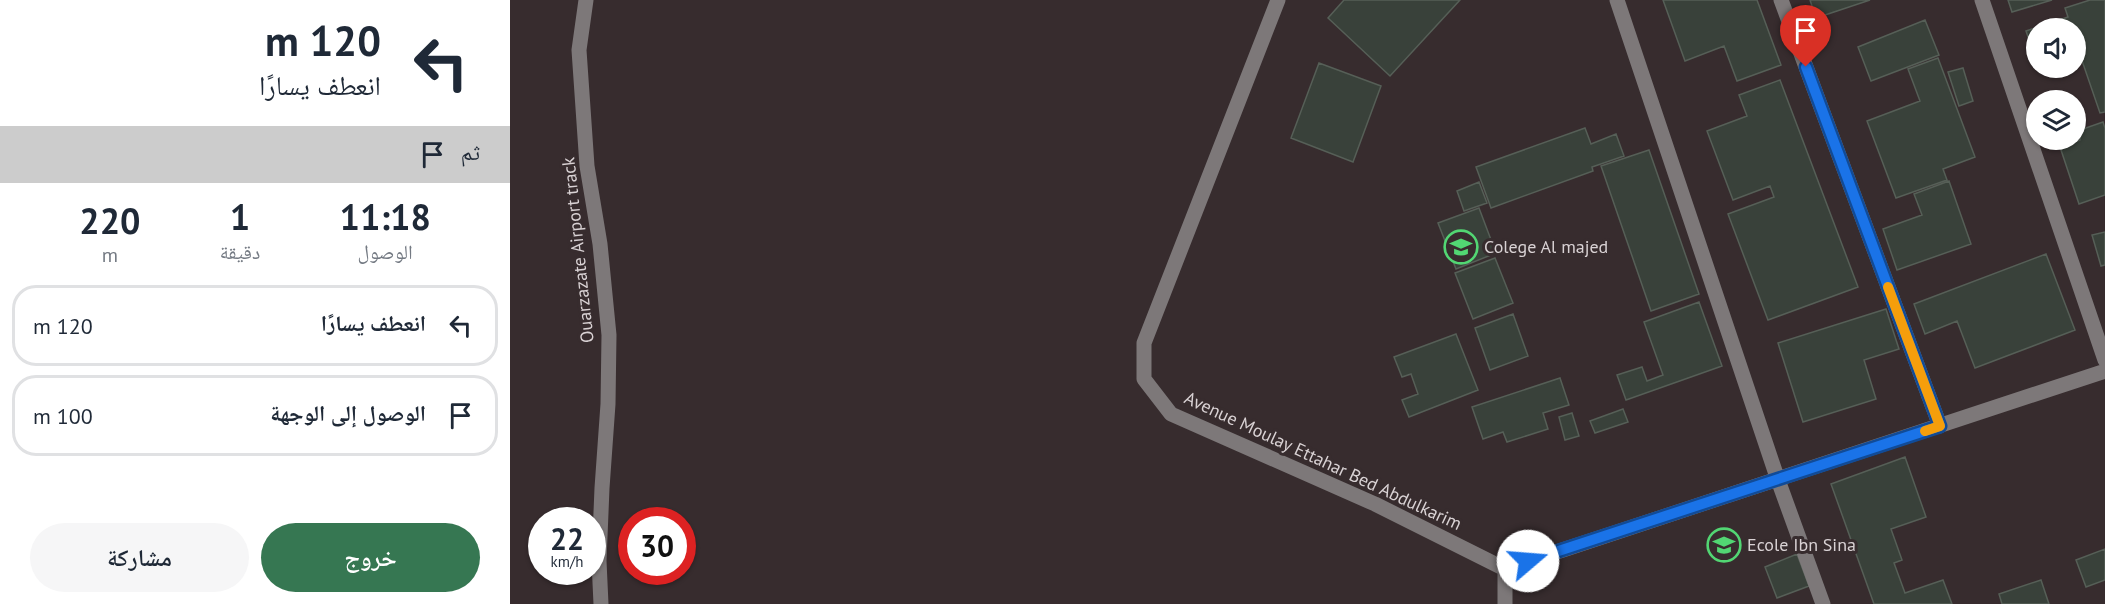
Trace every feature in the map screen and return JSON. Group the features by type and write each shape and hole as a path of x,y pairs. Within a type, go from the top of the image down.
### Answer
{"street":[{"name":"Ouarzazate Airport track","path":"586,0 579,50 587,166 600,244 609,335 608,404 599,561 601,604"},
{"name":"Avenue Moulay Ettahar Bed Abdulkarim","path":"1278,0 1144,343 1144,379 1171,414 1375,504 1505,569"},
{"path":"1617,0 1778,480 1823,604"},
{"path":"1781,0 1940,426"},
{"path":"1982,0 2105,360"},
{"path":"1505,604 1505,569 2105,371"}],"building":[{"path":"1344,0 1460,0 1390,76 1328,18"},
{"path":"1663,0 1757,0 1781,65 1737,81 1724,46 1685,61"},
{"path":"1810,0 1870,0 1816,18"},
{"path":"2008,0 2052,0 2012,12"},
{"path":"2090,0 2105,0 2105,112 2100,113 2086,72 2086,18 2065,18 2068,17 2065,8"},
{"path":"1925,20 1939,55 1871,81 1858,47"},
{"path":"1938,58 1975,157 1943,169 1947,180 1896,198 1867,121 1920,101 1908,69"},
{"path":"1319,63 1381,86 1353,162 1291,138"},
{"path":"1963,68 1973,101 1959,106 1948,72"},
{"path":"1780,80 1858,287 1768,320 1728,214 1774,197 1770,186 1733,200 1707,131 1747,116 1739,95"},
{"path":"2103,122 2105,128 2105,195 2079,204 2061,150 2086,150 2086,128"},
{"path":"1585,128 1591,144 1616,134 1624,156 1592,167 1593,171 1491,208 1476,167"},
{"path":"1649,150 1699,294 1651,311 1601,166"},
{"path":"1949,181 1971,244 1897,270 1883,229 1922,215 1914,194"},
{"path":"1479,182 1487,203 1464,211 1457,191"},
{"path":"1479,208 1496,253 1456,269 1438,223"},
{"path":"2105,232 2105,265 2101,266 2092,235"},
{"path":"2046,254 2075,330 1975,368 1957,321 1925,334 1914,304"},
{"path":"1495,258 1513,303 1473,319 1455,273"},
{"path":"1699,302 1722,366 1626,400 1617,375 1642,367 1647,381 1663,375 1644,322"},
{"path":"1886,309 1899,349 1864,360 1876,399 1803,422 1778,343"},
{"path":"1513,314 1528,356 1490,370 1475,328"},
{"path":"1456,334 1478,390 1409,417 1402,400 1418,394 1411,374 1402,377 1394,357"},
{"path":"1560,378 1569,405 1543,413 1548,429 1507,442 1503,432 1483,439 1472,407"},
{"path":"1623,409 1628,422 1595,433 1590,421"},
{"path":"1572,413 1579,436 1565,440 1559,417"},
{"path":"1905,457 1926,517 1891,529 1902,560 1894,563 1905,593 1943,580 1952,604 1874,604 1831,484"},
{"path":"2105,549 2105,580 2086,587 2076,560"},
{"path":"1797,554 1809,586 1777,598 1765,567"},
{"path":"2041,580 2049,604 2002,604 1999,594"}],"slow traffic":[{"path":"1888,287 1940,426 1925,431"}],"place":[{"name":"Colege Al majed","path":"1461,247"},
{"name":"Ecole Ibn Sina","path":"1724,545"}],"route":[{"path":"1528,561 1940,426 1806,67"}]}
